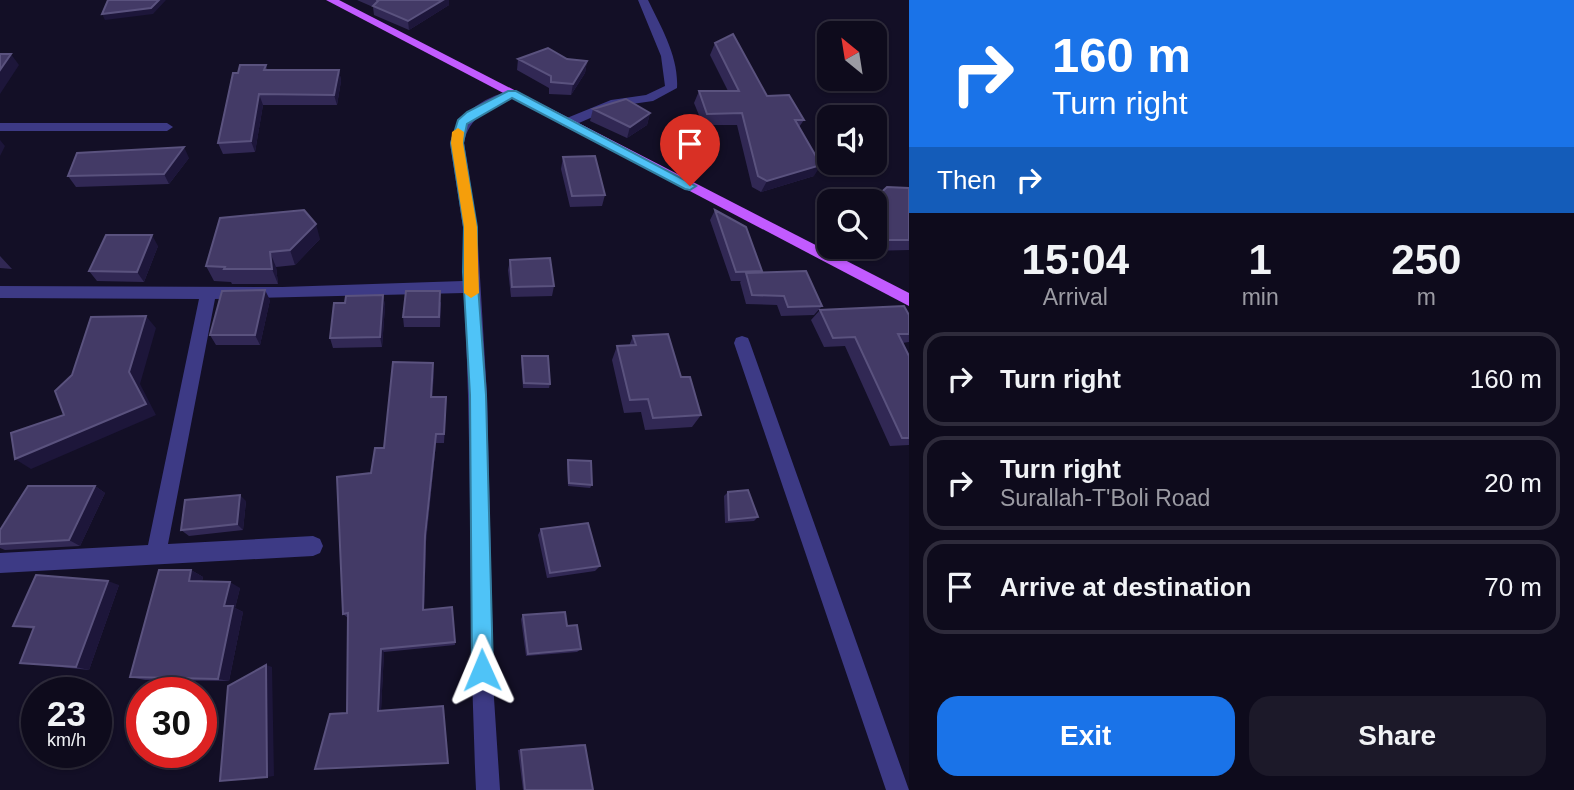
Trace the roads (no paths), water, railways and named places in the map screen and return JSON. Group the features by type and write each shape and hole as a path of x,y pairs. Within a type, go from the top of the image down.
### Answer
{"main road":[{"path":"331,0 909,300"}],"street":[{"path":"567,123 615,103 649,98 671,89 673,81 669,66 643,0"},
{"path":"488,790 483,698 478,395 470,227 457,143 462,122 512,94"},
{"path":"0,127 167,127"},
{"path":"0,292 471,288"},
{"path":"156,556 208,292"},
{"path":"742,343 898,790"},
{"path":"0,563 313,546"}]}
